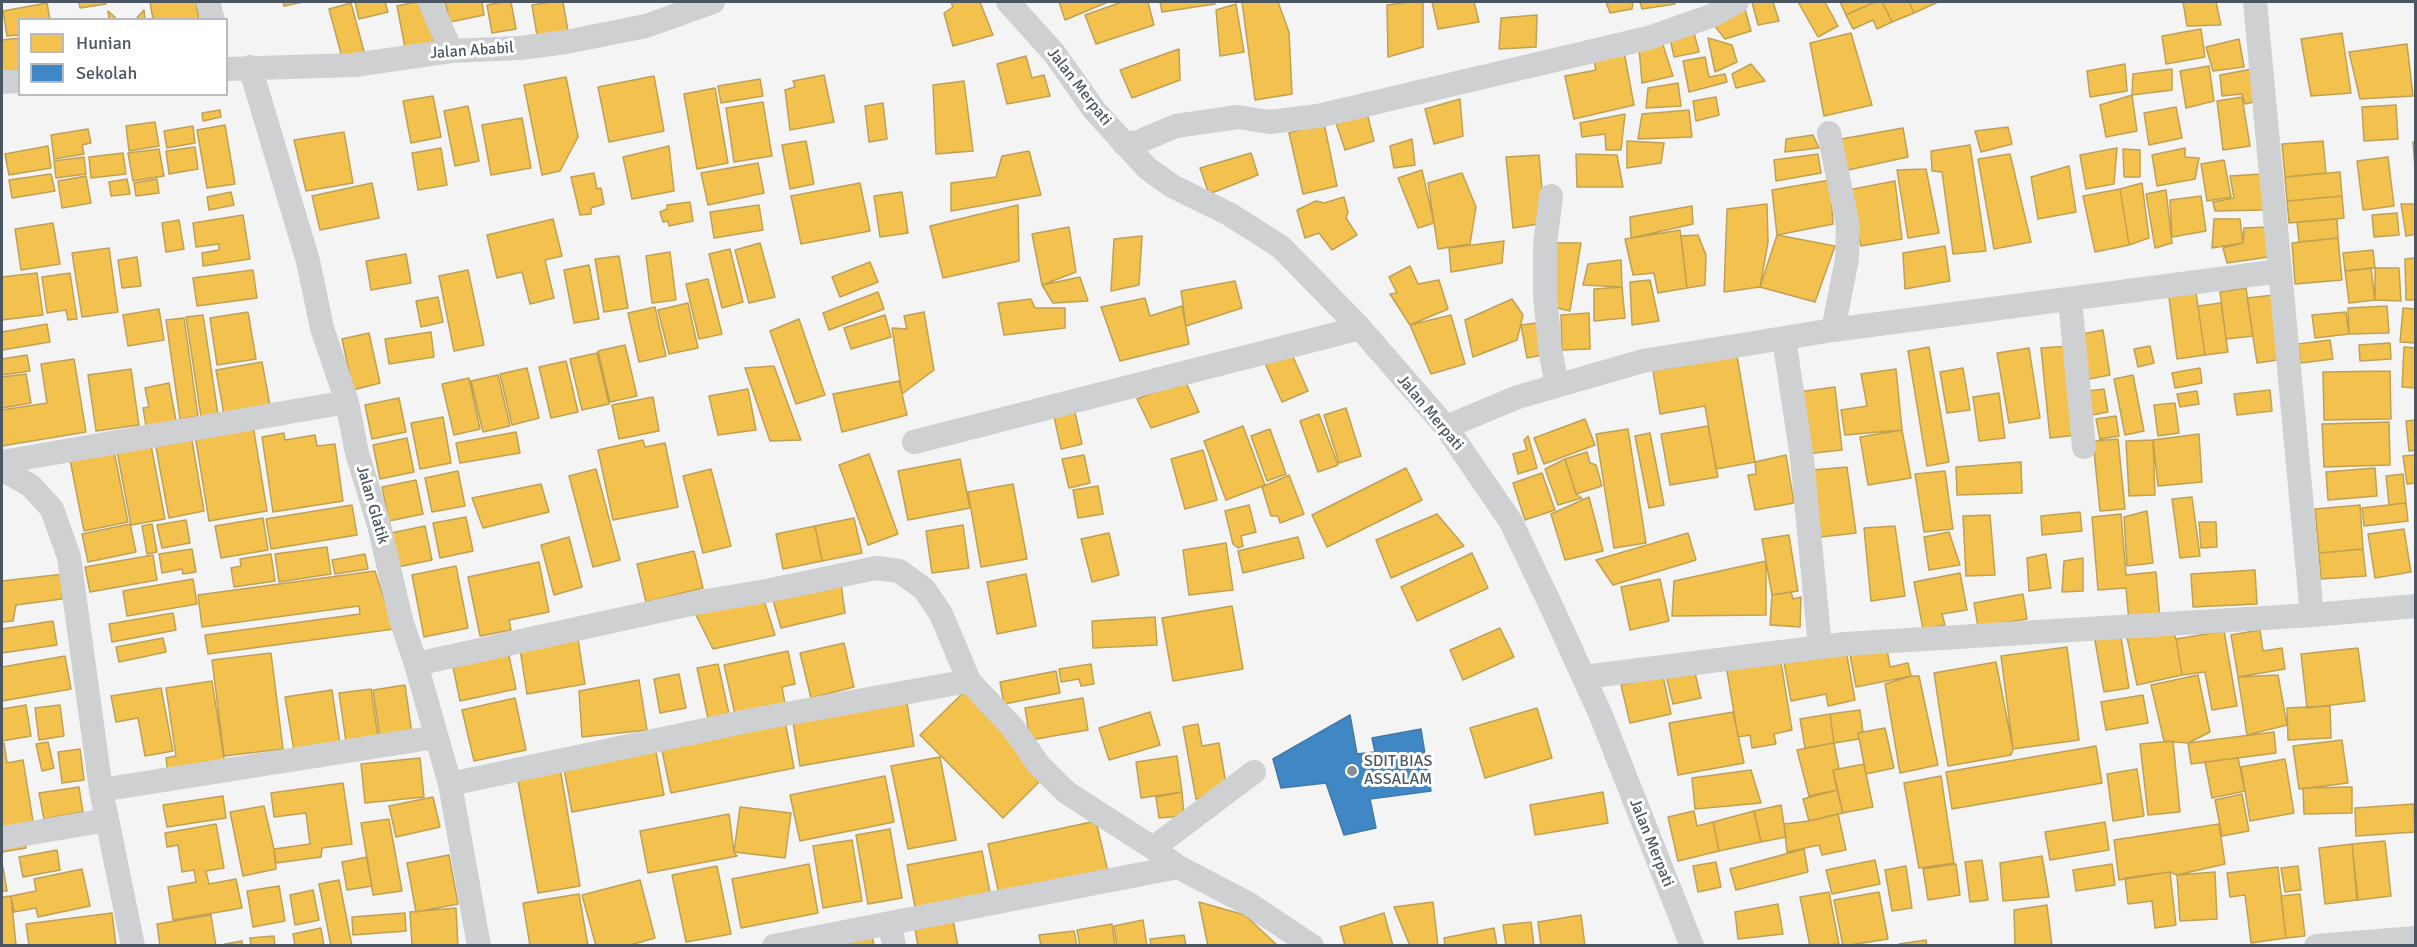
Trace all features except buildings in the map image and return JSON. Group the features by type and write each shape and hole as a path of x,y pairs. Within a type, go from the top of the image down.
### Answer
{"street":[{"path":"208,2 212,18"},
{"path":"430,2 451,51"},
{"name":"Jalan Ababil","path":"238,68 354,65 451,51 520,48 566,42 646,26 713,2"},
{"name":"Jalan Merpati","path":"1008,2 1054,53 1095,111 1147,168 1172,186 1229,214 1281,247 1360,328 1446,427 1511,522 1584,677 1692,945"},
{"path":"1125,144 1138,142 1176,126 1238,117 1270,122 1318,116 1648,38 1711,16 1737,2"},
{"path":"2255,2 2312,615"},
{"name":"Jalan Glatik","path":"238,68 308,261 322,328 347,402 357,453 379,525 401,620 450,784 479,945"},
{"path":"2,82 18,81"},
{"path":"1829,133 1848,226 1847,259 1833,330"},
{"path":"1551,196 1545,245 1545,294 1550,349 1557,386"},
{"path":"1446,427 1518,397 1643,361 1833,330 2280,271"},
{"path":"2070,300 2084,447"},
{"path":"914,442 1360,328"},
{"path":"1784,339 1802,458 1820,646"},
{"path":"2,462 347,402"},
{"path":"2,469 31,486 52,509 69,557 101,790 133,945"},
{"path":"416,664 689,604 876,568 899,572 924,589 941,614 969,681 1014,729 1038,764 1066,792 1153,848 1178,867 1249,904 1312,945"},
{"path":"1584,677 1820,646 2312,615 2415,606"},
{"path":"450,784 752,720 969,681"},
{"path":"101,790 436,737"},
{"path":"1153,848 1254,771"},
{"path":"2,838 107,820"},
{"path":"774,945 892,934 1178,867"},
{"path":"2316,945 2415,938"}],"place":[{"name":"SDIT BIAS ASSALAM","path":"1352,771"}]}
